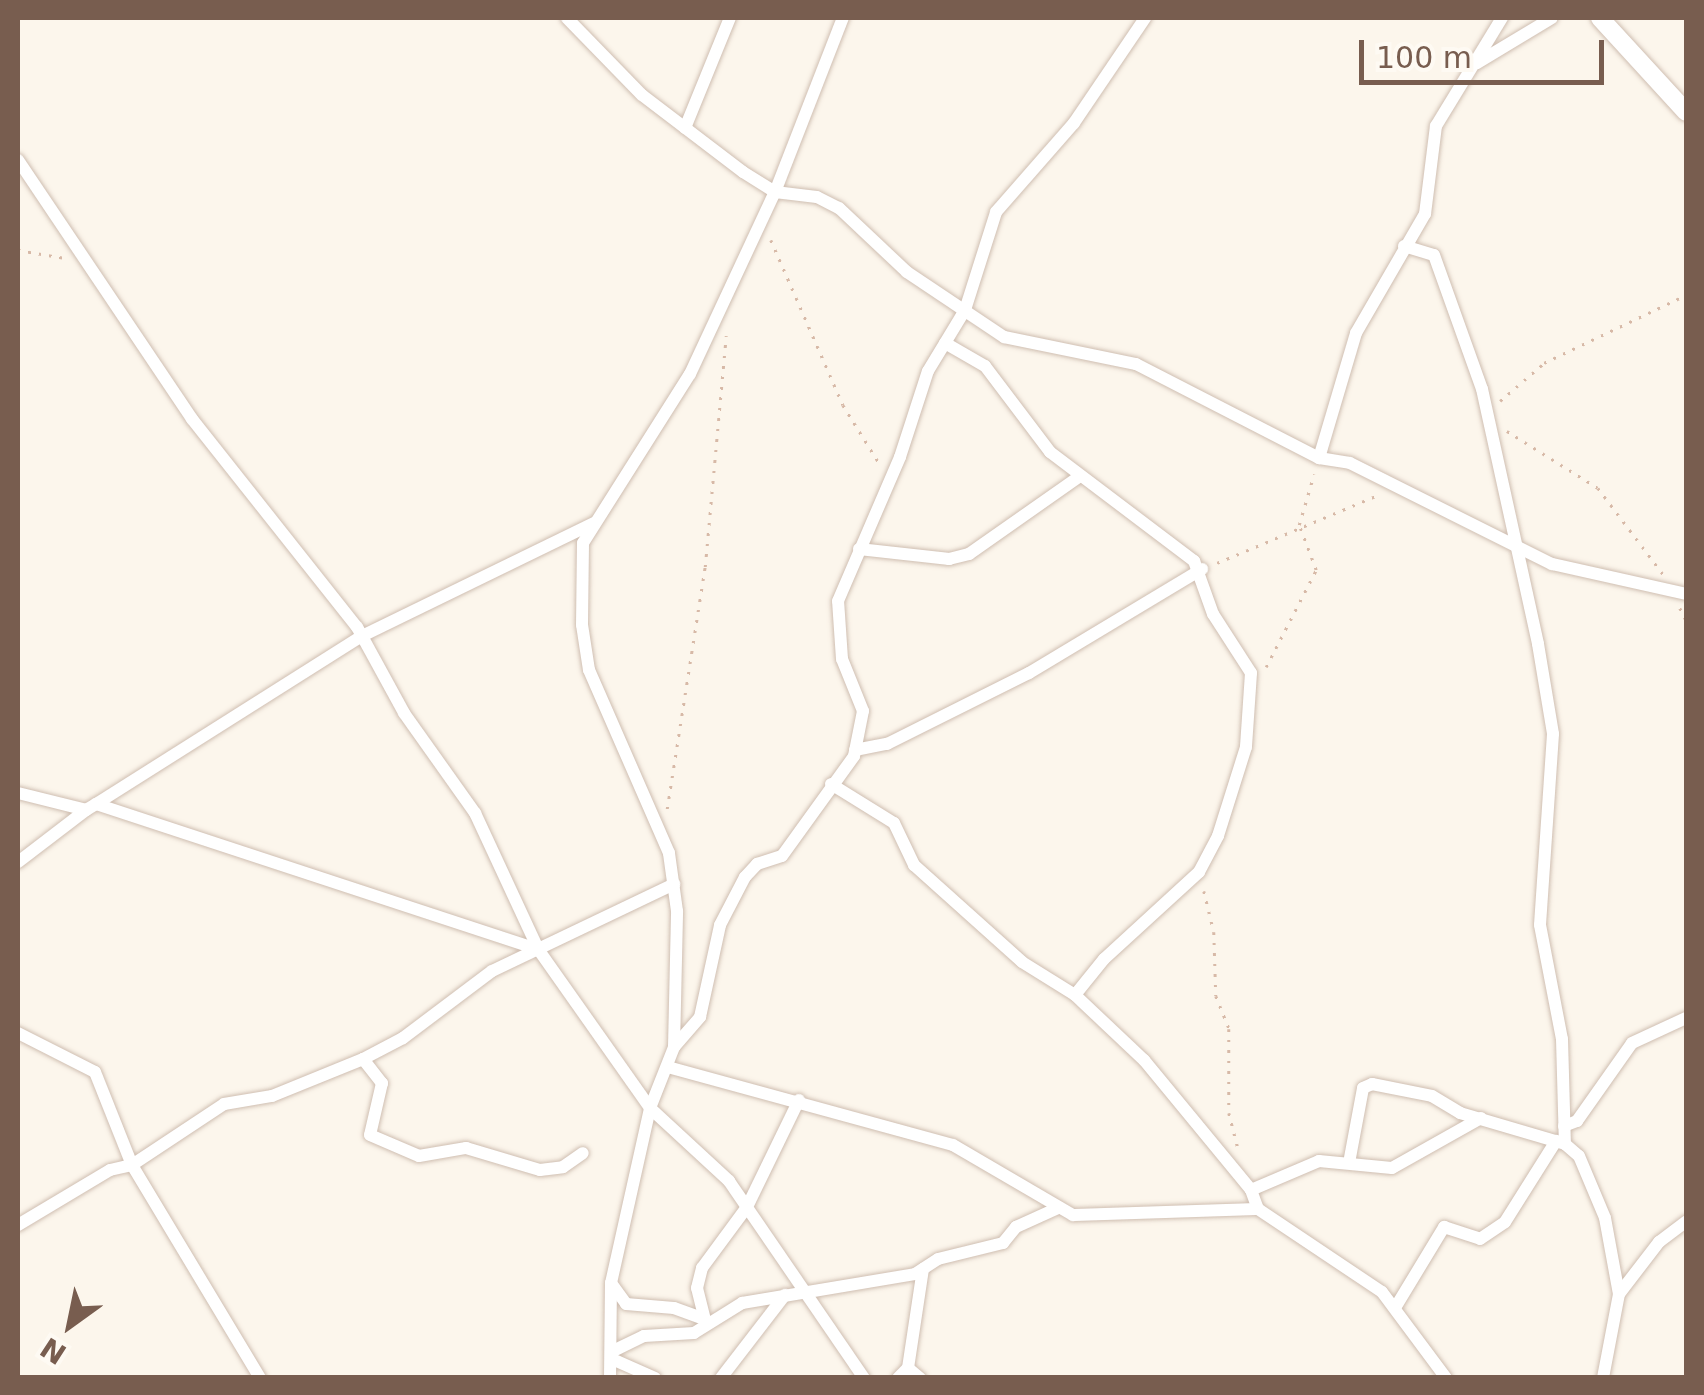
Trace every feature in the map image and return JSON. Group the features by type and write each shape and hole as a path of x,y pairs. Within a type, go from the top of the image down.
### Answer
{"main road":[{"path":"1600,18 1686,112"}],"street":[{"path":"567,18 642,95 685,128 775,192 817,197 839,208 885,254 1004,336 1136,364 1319,458 1350,463 1391,489 1552,564 1680,593"},
{"path":"685,128 730,18"},
{"path":"610,1378 611,1283 650,1108 674,1047 674,884 662,840 589,670 582,625 582,542 690,374 775,192 842,18"},
{"path":"674,1047 700,1017 720,926 746,877 757,864 782,856 855,750 862,711 842,659 838,601 890,480 921,388 965,310 996,212 1074,124 1145,18"},
{"path":"1319,458 1356,333 1425,214 1436,126 1502,18"},
{"path":"1475,64 1552,18"},
{"path":"18,160 204,434 362,636 404,713 475,812 538,950 650,1108 747,1206 864,1378"},
{"path":"1395,1308 1444,1227 1480,1240 1505,1222 1561,1142 1564,1126 1562,1039 1540,925 1552,734 1516,546 1484,417 1482,390 1434,255 1404,246"},
{"path":"945,344 985,366 1050,452 1202,570 1213,614 1251,673 1254,700 1218,836 1199,872 1104,959 1075,995"},
{"path":"859,548 949,560 970,554 1080,476"},
{"path":"18,862 91,807 362,636 598,521"},
{"path":"855,750 887,744 1029,673 1202,570"},
{"path":"831,784 894,822 914,866 1022,962 1075,995 1151,1067 1238,1179 1251,1190 1258,1208"},
{"path":"18,793 91,807 538,950"},
{"path":"18,1224 110,1170 132,1165 224,1104 272,1096 403,1038 492,971 674,884"},
{"path":"1564,1126 1577,1121 1632,1043 1686,1018"},
{"path":"18,1033 95,1072 132,1165 260,1378"},
{"path":"362,1059 382,1080 370,1135 419,1156 466,1148 540,1170 563,1168 584,1153"},
{"path":"668,1067 799,1100 980,1155 1058,1208 1096,1219 1232,1205 1258,1208 1382,1292 1446,1377"},
{"path":"1348,1163 1363,1088 1372,1084 1432,1096 1481,1118 1561,1142 1596,1192 1619,1294 1602,1378"},
{"path":"704,1321 697,1284 702,1268 747,1206 799,1100"},
{"path":"1251,1190 1319,1161 1392,1168 1481,1118"},
{"path":"613,1355 644,1336 687,1336 704,1321 742,1303 923,1269 1004,1243 1016,1226 1058,1208"},
{"path":"1619,1294 1658,1242 1686,1222"},
{"path":"920,1378 903,1373 923,1269"},
{"path":"611,1283 626,1304 674,1308 704,1321"},
{"path":"721,1378 786,1295"},
{"path":"613,1355 655,1378"}],"path":[{"path":"762,220 843,405 890,480"},
{"path":"18,250 86,261"},
{"path":"1680,593 1643,540 1598,488 1546,450 1484,417 1544,363 1686,295"},
{"path":"662,840 705,567 726,329"},
{"path":"1254,700 1272,650 1316,570 1301,529 1319,458"},
{"path":"1202,570 1391,489"},
{"path":"1199,872 1214,932 1216,996 1229,1028 1229,1112 1239,1144 1238,1179"}]}
